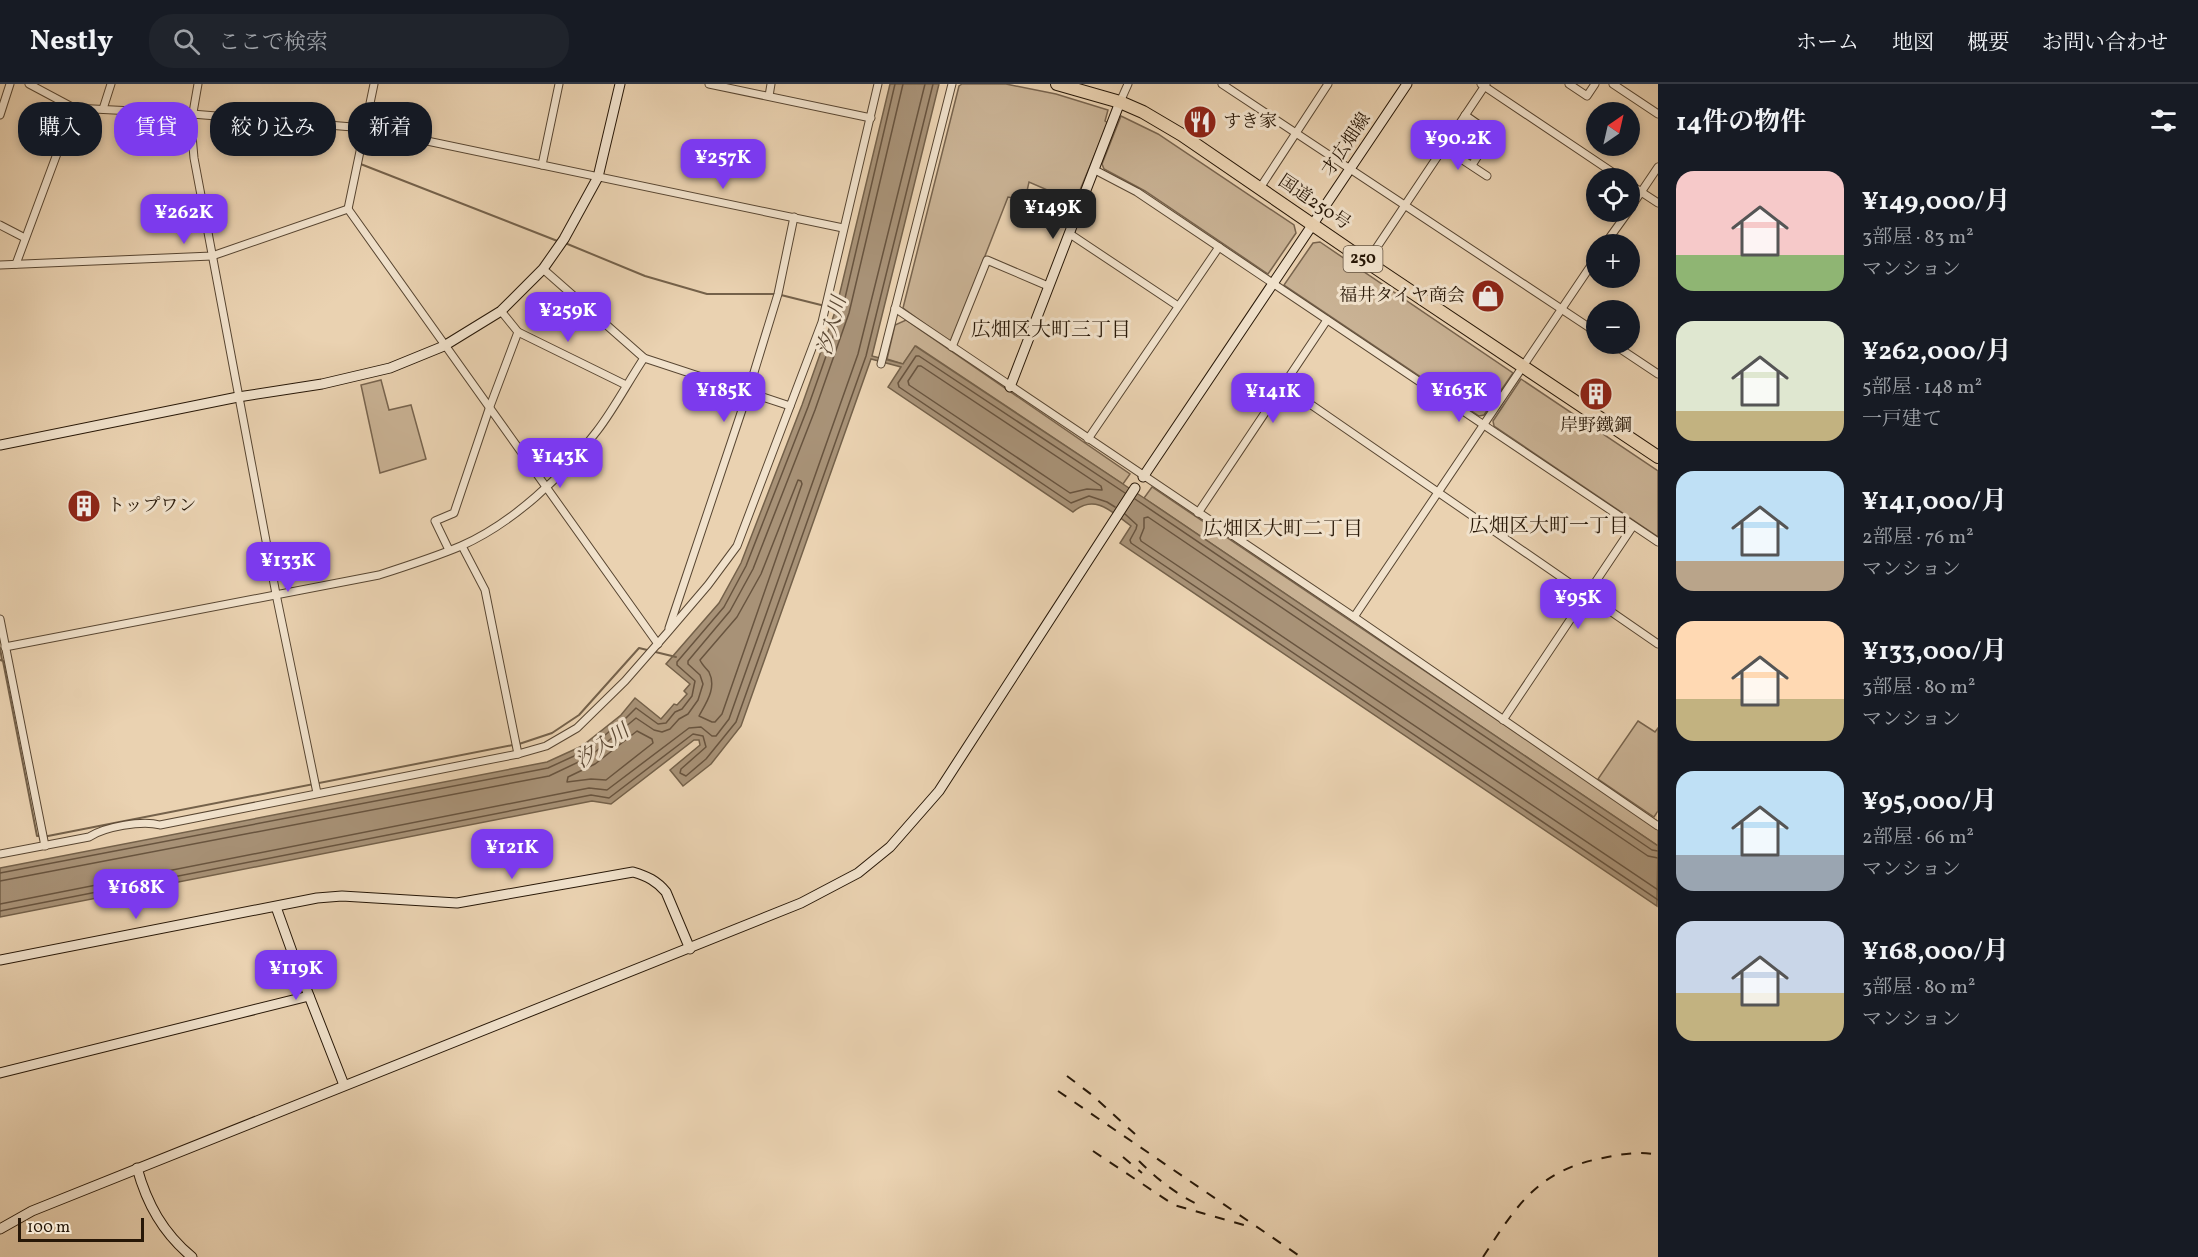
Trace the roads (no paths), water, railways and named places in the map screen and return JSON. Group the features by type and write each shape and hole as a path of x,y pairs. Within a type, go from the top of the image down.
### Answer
{"highway":[{"name":"国道250号","path":"1056,84 1120,102 1143,112 1182,135 1658,457"}],"street":[{"path":"0,115 10,84"},
{"path":"29,84 63,102"},
{"path":"111,84 103,109 114,110"},
{"path":"194,102 198,84"},
{"path":"370,102 374,84"},
{"path":"542,165 559,84"},
{"path":"0,445 238,398 322,384 379,370 444,346 501,311 543,269 564,239 598,177 620,84"},
{"path":"710,84 871,118"},
{"path":"769,96 771,84"},
{"path":"0,854 89,837 96,832 148,822 160,825 518,754 546,746 577,728 625,681 658,644 708,585 737,546 822,322 878,84"},
{"path":"882,361 952,84"},
{"path":"1010,387 1128,84"},
{"path":"1222,84 1586,325"},
{"path":"1260,188 1328,84"},
{"name":"才広畑線","path":"1143,477 1407,84"},
{"path":"1569,84 1587,96 1595,84"},
{"path":"1613,84 1658,114"},
{"path":"1367,262 1484,85 1606,168"},
{"path":"198,114 348,127"},
{"path":"1465,115 1492,134 1472,165"},
{"path":"432,142 843,228"},
{"path":"1443,147 1487,176"},
{"path":"16,264 56,156"},
{"path":"194,156 238,398 317,793"},
{"path":"359,156 348,209 545,489 658,644"},
{"path":"1658,167 1641,192 1658,203"},
{"path":"1095,170 1137,192 1658,542"},
{"path":"0,265 212,256 348,209"},
{"path":"667,633 748,392 778,294 794,217"},
{"path":"0,225 25,238"},
{"path":"1070,234 1178,306"},
{"path":"1088,439 1219,247"},
{"path":"952,347 987,260 1048,286"},
{"path":"543,269 644,358 790,406"},
{"path":"1354,617 1586,273"},
{"path":"895,308 1657,824"},
{"path":"501,311 518,332 626,385"},
{"path":"1198,513 1327,320"},
{"path":"449,550 435,521 454,513 518,332"},
{"path":"1628,354 1658,374"},
{"path":"5,647 379,575 462,546 500,524 545,489 597,431 644,358"},
{"path":"1284,386 1658,644"},
{"path":"0,1229 32,1211 137,1168 801,903 858,873 890,848 939,791 1143,477"},
{"path":"1503,720 1633,525"},
{"path":"462,546 485,590 518,754"},
{"path":"0,619 45,846"},
{"path":"0,960 317,898 342,896 457,903 633,872 646,875 666,892 690,949"},
{"path":"276,907 344,1085"},
{"path":"0,1073 309,996"},
{"path":"137,1168 143,1190 163,1227 192,1257"}],"water":[{"name":"汐入川","path":"890,84 939,84 872,356 903,364 915,346 1658,846 1657,906 1120,543 1131,526 1110,510 1096,504 1089,504 1073,512 888,387 901,367 871,359 741,726 711,764 683,786 670,770 700,745 699,740 694,740 611,804 592,801 0,917 0,868 547,762 582,746 621,715 635,698 661,719 674,704 677,705 687,694 684,691 690,684 666,664 719,603 741,563 836,309"}],"waterway":[{"path":"358,163 560,242"},
{"path":"565,243 645,276 707,294 775,294"},
{"name":"汐入川","path":"781,295 837,309"},
{"path":"0,648 2,660"},
{"path":"519,744 552,733 579,715 639,648 676,657"},
{"path":"0,660 3,661 37,836 48,836 513,745"}],"railway":[{"path":"1067,1076 1135,1134"},
{"path":"1058,1091 1301,1257"},
{"path":"1093,1151 1174,1205 1247,1226"},
{"path":"1483,1257 1507,1221 1531,1192 1562,1171 1617,1155 1637,1153 1658,1155"},
{"path":"1123,1157 1142,1173"},
{"path":"1139,1161 1183,1197 1201,1206"}],"place":[{"name":"すき家","path":"1200,122"},
{"name":"福井タイヤ商会","path":"1488,296"},
{"name":"岸野鐵鋼","path":"1596,394"},
{"name":"トップワン","path":"84,506"}],"district":[{"name":"広畑区大町三丁目","path":"1051,331"},
{"name":"広畑区大町一丁目","path":"1549,527"},
{"name":"広畑区大町二丁目","path":"1283,530"}]}
